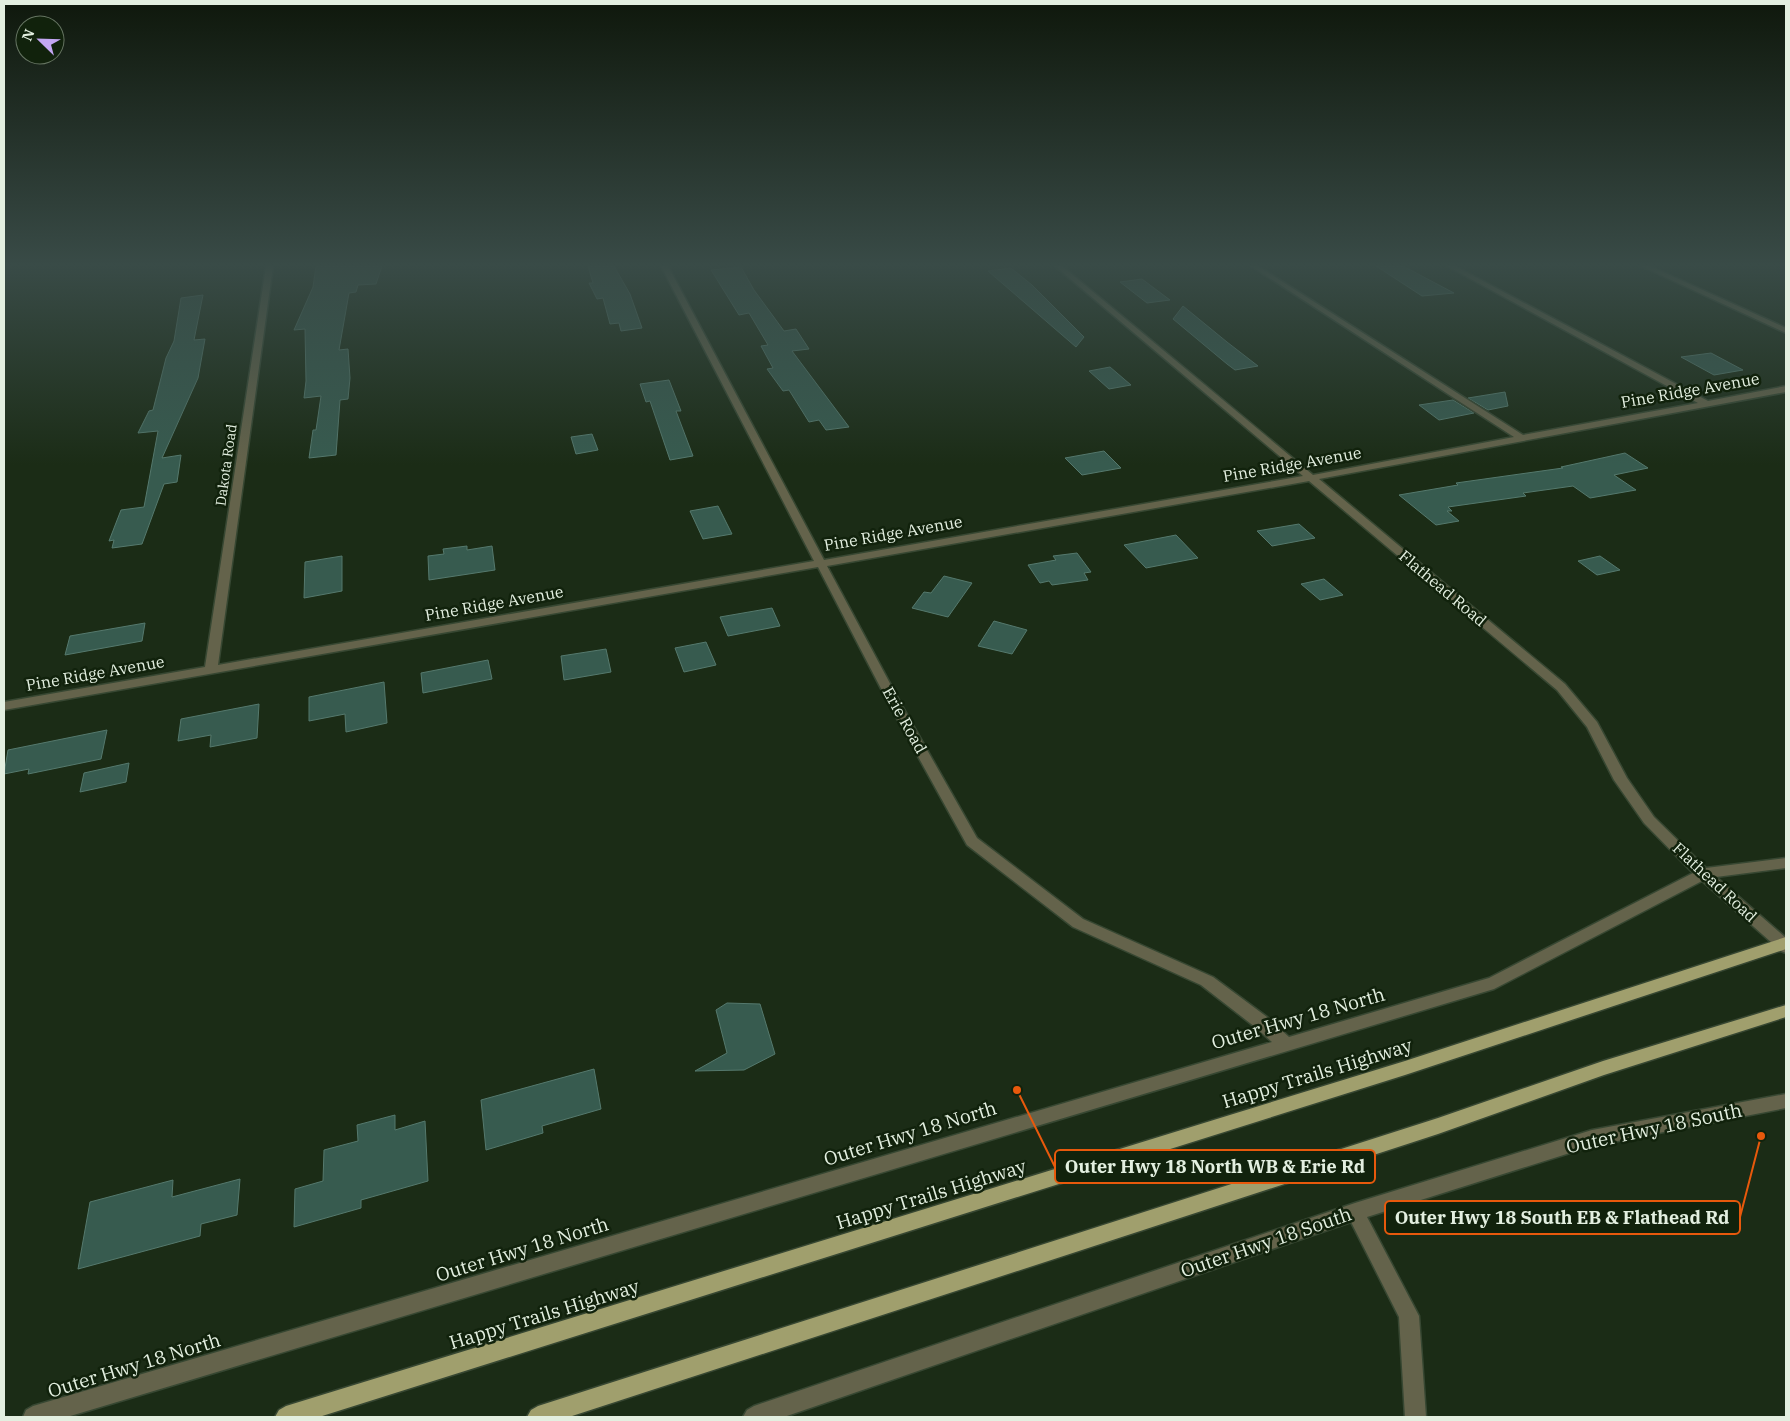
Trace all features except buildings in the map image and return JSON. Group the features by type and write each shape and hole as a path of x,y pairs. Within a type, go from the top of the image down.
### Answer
{"main road":[{"name":"Happy Trails Highway","path":"286,1417 1406,1068 1785,944"},
{"path":"538,1417 1438,1126 1603,1068 1786,1011"}],"street":[{"name":"Dakota Road","path":"211,669 259,332"},
{"name":"Erie Road","path":"699,332 822,562 895,704 972,841 1078,923 1207,981 1285,1044"},
{"name":"Flathead Road","path":"1137,332 1561,687 1593,725 1622,780 1649,820 1703,874 1785,944"},
{"path":"1357,332 1521,438"},
{"path":"1573,332 1705,403"},
{"name":"Pine Ridge Avenue","path":"4,706 1311,478 1786,389"},
{"name":"Outer Hwy 18 North","path":"33,1417 1494,983 1703,874 1786,863"},
{"name":"Outer Hwy 18 South","path":"754,1417 1355,1212 1592,1138 1786,1101"},
{"path":"1355,1212 1409,1316 1416,1417"}],"place":[{"name":"Outer Hwy 18 North WB & Erie Rd","path":"1017,1090"},
{"name":"Outer Hwy 18 South EB & Flathead Rd","path":"1761,1136"}]}
